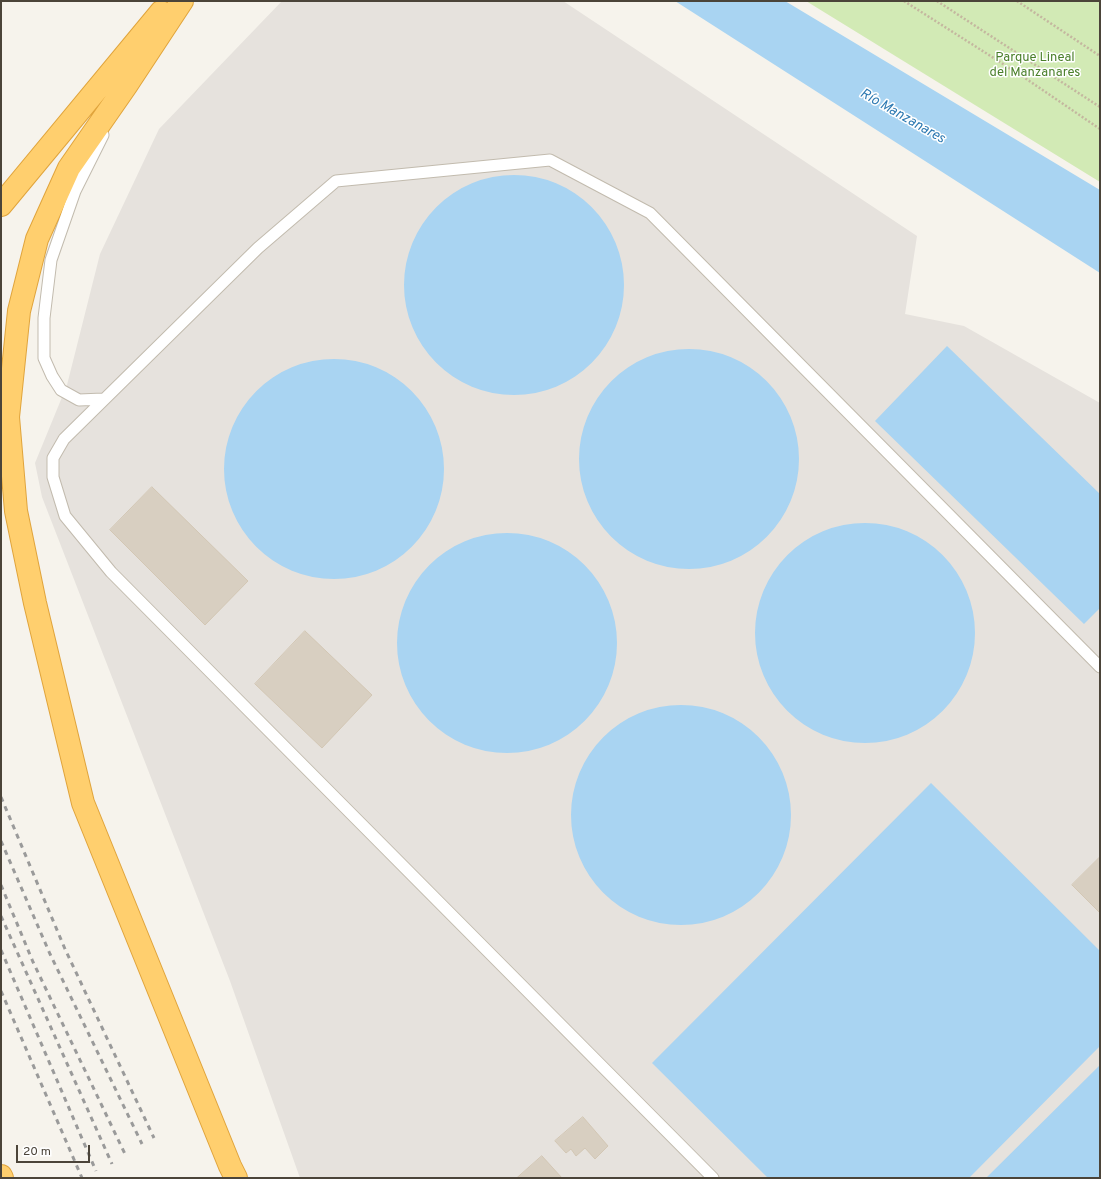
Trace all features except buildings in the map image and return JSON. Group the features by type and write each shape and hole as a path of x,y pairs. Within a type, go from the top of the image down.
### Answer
{"highway":[{"path":"1,205 170,1"},
{"path":"182,1 70,168 37,240 19,311 8,417 16,511 35,603 83,803 236,1178"}],"lane":[{"path":"104,399 79,400 61,390 52,376 44,358 44,318 51,260 75,191 126,86"},
{"path":"713,1178 110,572 65,516 53,477 53,458 64,439 258,248 336,181 550,160 650,213 1100,666"}],"path":[{"path":"904,1 1022,76 1100,128"},
{"path":"937,1 1100,107"},
{"path":"1017,1 1100,56"}],"shaded area":[{"path":"282,1 563,1 917,236 905,314 964,326 1100,403 1100,1178 300,1178 230,981 42,497 35,463 67,385 100,254 159,129"}],"green space":[{"name":"Parque Lineal del Manzanares","path":"806,1 1100,1 1100,182"}],"water":[{"name":"Río Manzanares","path":"675,1 785,1 1100,190 1100,273"},
{"path":"503,175 525,175 546,179 556,183 575,193 592,207 606,224 616,243 622,263 624,285 622,307 616,327 606,346 592,363 575,377 546,391 525,395 503,395 482,391 462,382 444,370 429,355 417,337 408,317 404,296 404,274 408,253 417,233 429,215 444,200 462,188 482,179"},
{"path":"947,346 1100,494 1100,608 1084,624 875,421"},
{"path":"678,349 700,349 721,353 731,357 750,367 767,381 781,398 791,417 797,437 799,459 797,481 791,501 781,520 767,537 750,551 721,565 700,569 678,569 657,565 637,556 619,544 604,529 592,511 583,491 579,470 579,448 583,427 592,407 604,389 619,374 637,362 657,353"},
{"path":"323,359 345,359 376,367 395,377 412,391 426,408 436,427 442,447 444,469 442,491 436,511 426,530 412,547 395,561 376,571 345,579 323,579 292,571 282,566 264,554 249,539 242,530 232,511 224,480 224,458 232,427 237,417 249,399 264,384 273,377 292,367"},
{"path":"854,523 876,523 897,527 907,531 926,541 943,555 957,572 967,591 973,611 975,633 973,655 967,675 957,694 943,711 926,725 897,739 876,743 854,743 833,739 813,730 795,718 780,703 768,685 759,665 755,644 755,622 759,601 768,581 780,563 795,548 813,536 833,527"},
{"path":"496,533 518,533 549,541 568,551 585,565 599,582 609,601 615,621 617,643 615,665 609,685 599,704 585,721 568,735 549,745 518,753 496,753 465,745 455,740 437,728 422,713 415,704 405,685 397,654 397,632 405,601 410,591 422,573 437,558 446,551 465,541"},
{"path":"670,705 692,705 713,709 723,713 742,723 759,737 773,754 783,773 789,793 791,815 789,837 783,857 773,876 759,893 742,907 713,921 692,925 670,925 649,921 629,912 611,900 596,885 584,867 575,847 571,826 571,804 575,783 584,763 596,745 611,730 629,718 649,709"},
{"path":"931,783 1100,951 1100,1046 969,1178 768,1178 652,1063"},
{"path":"1100,1065 1100,1178 986,1178"}],"railway":[{"path":"1,797 65,949 154,1138"},
{"path":"1,841 50,954 142,1144"},
{"path":"1,885 33,962 126,1156"},
{"path":"1,916 112,1164"},
{"path":"1,950 96,1171"},
{"path":"1,991 82,1178"}]}
